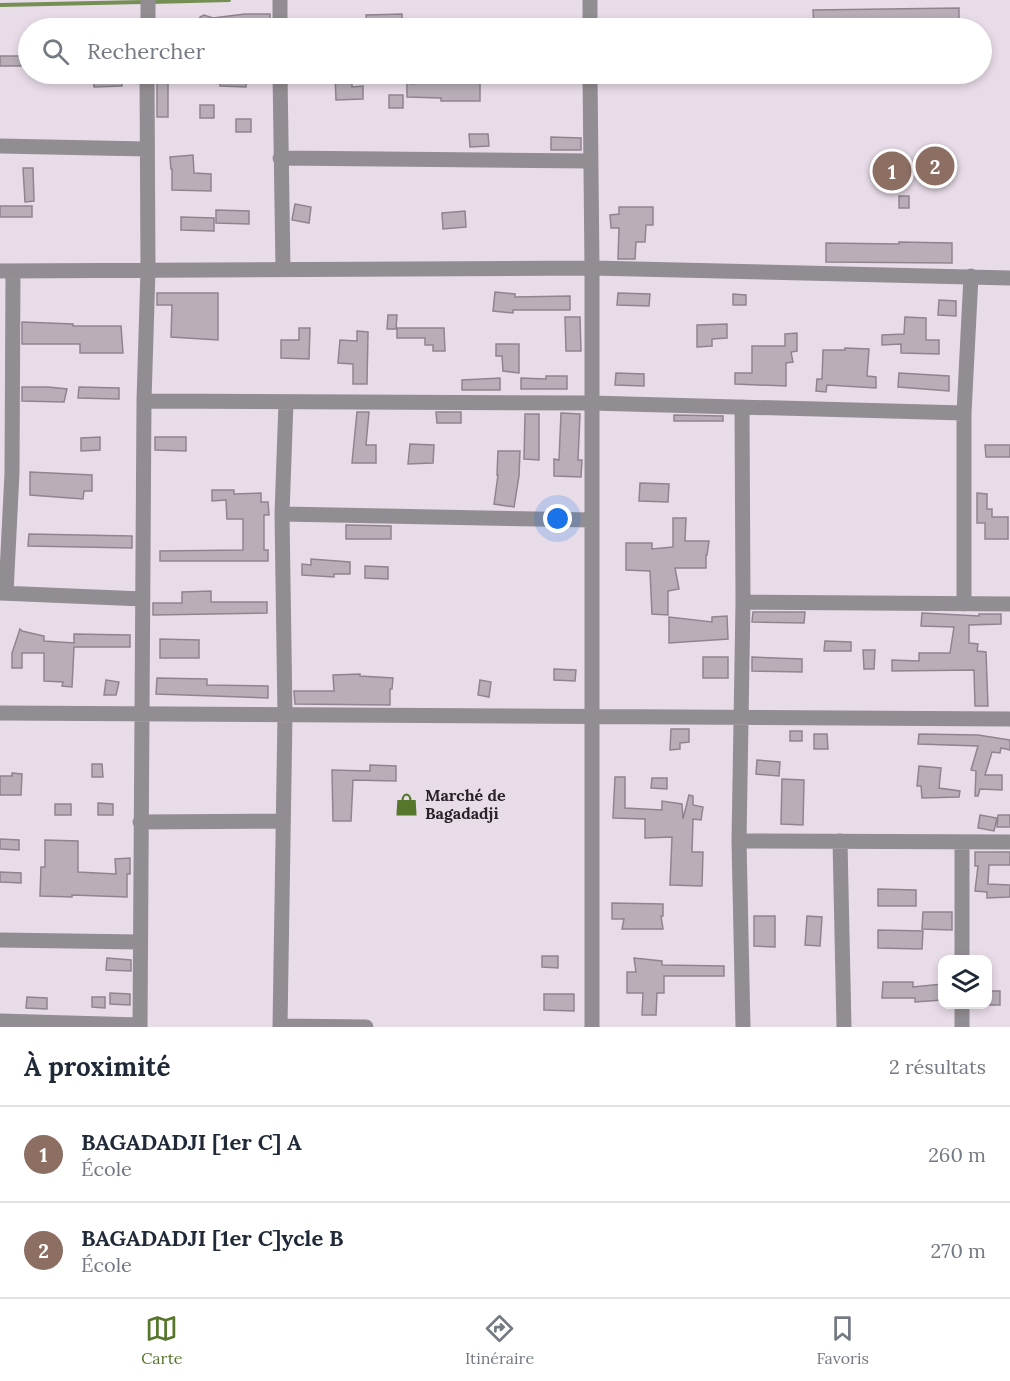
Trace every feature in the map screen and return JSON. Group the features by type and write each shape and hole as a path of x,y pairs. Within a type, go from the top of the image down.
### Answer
{"street":[{"path":"148,0 148,18"},
{"path":"280,0 280,18"},
{"path":"590,0 590,18"},
{"path":"0,1021 140,1026 144,401 148,270 147,84"},
{"path":"280,84 283,269"},
{"path":"590,84 592,1027"},
{"path":"0,146 147,148"},
{"path":"280,158 590,161"},
{"path":"143,599 3,593 6,473 6,271 592,268 1010,278"},
{"path":"964,604 964,413 970,276"},
{"path":"144,401 591,404 964,413"},
{"path":"286,402 282,514 285,715 280,1026 366,1027"},
{"path":"742,407 743,602 739,841 743,1027"},
{"path":"282,514 591,520"},
{"path":"743,602 1010,604"},
{"path":"0,713 1010,719"},
{"path":"140,822 283,821"},
{"path":"739,841 1010,842"},
{"path":"840,841 844,1027"},
{"path":"962,842 962,955"},
{"path":"0,940 140,942"},
{"path":"962,1009 962,1027"}],"building":[{"path":"959,8 959,18 813,18 813,10"},
{"path":"245,14 270,14 270,18 213,18"},
{"path":"402,14 402,18 366,18 366,15"},
{"path":"0,56 18,56 18,66 0,66"},
{"path":"94,84 122,84 122,86 94,87"},
{"path":"157,84 168,84 168,117 157,117"},
{"path":"220,84 246,84 246,87 220,86"},
{"path":"335,84 363,86 363,99 336,100"},
{"path":"407,84 480,84 480,101 441,101 441,98 407,97"},
{"path":"389,95 403,95 403,108 389,108"},
{"path":"200,105 214,105 214,118 200,118"},
{"path":"236,119 251,119 251,132 236,132"},
{"path":"469,134 488,134 489,146 470,147"},
{"path":"551,137 581,138 581,150 551,150"},
{"path":"193,155 194,173 211,174 211,191 172,190 170,157"},
{"path":"23,168 33,168 34,201 25,202"},
{"path":"899,196 909,196 909,208 899,208"},
{"path":"295,204 311,207 309,223 292,220"},
{"path":"0,206 32,206 32,217 0,217"},
{"path":"619,207 653,207 653,225 646,225 645,242 636,242 635,259 618,259 619,228 611,228 610,215 619,214"},
{"path":"216,210 249,211 249,224 216,223"},
{"path":"465,211 466,227 443,229 442,213"},
{"path":"181,217 214,218 214,231 181,230"},
{"path":"899,242 952,243 952,263 826,262 826,243 899,244"},
{"path":"495,292 515,294 515,297 570,296 570,310 513,310 513,313 493,311"},
{"path":"157,293 218,293 218,340 171,337 172,305 157,305"},
{"path":"618,293 650,294 649,306 617,305"},
{"path":"733,294 746,295 746,305 733,305"},
{"path":"939,300 956,301 956,316 938,315"},
{"path":"388,315 397,315 396,329 387,329"},
{"path":"565,317 580,317 581,351 566,351"},
{"path":"905,317 926,318 926,340 939,340 939,354 901,353 901,344 882,345 882,335 904,334"},
{"path":"22,322 73,324 73,326 121,326 123,353 80,353 80,344 22,344"},
{"path":"727,324 727,338 712,339 712,346 697,347 697,325"},
{"path":"299,328 310,328 309,359 281,358 281,340 299,340"},
{"path":"397,328 444,328 445,351 433,351 433,345 425,345 425,338 397,338"},
{"path":"357,331 368,332 367,384 353,384 353,364 338,363 340,340 357,341"},
{"path":"797,333 797,351 791,352 793,362 786,363 786,386 735,384 735,373 752,373 752,346 785,346 785,334"},
{"path":"496,344 519,344 519,373 503,371 502,356 496,356"},
{"path":"845,348 869,349 867,376 876,377 876,388 827,385 826,392 816,391 817,379 822,379 823,350 845,350"},
{"path":"616,373 644,374 644,386 615,385"},
{"path":"899,373 949,376 949,391 898,387"},
{"path":"546,376 567,376 567,389 521,389 521,378 546,379"},
{"path":"500,378 500,390 462,390 462,380"},
{"path":"22,387 67,389 64,402 22,401"},
{"path":"79,387 119,388 119,399 78,398"},
{"path":"357,412 369,412 366,445 376,445 376,463 352,463"},
{"path":"436,412 461,412 461,423 437,423"},
{"path":"561,413 580,414 578,460 582,460 581,477 554,476 554,459 559,460"},
{"path":"525,414 539,414 539,460 524,459"},
{"path":"674,415 723,416 723,421 674,421"},
{"path":"100,437 100,450 81,451 81,438"},
{"path":"155,437 186,437 186,451 155,450"},
{"path":"410,444 434,445 433,463 408,464"},
{"path":"985,445 1010,445 1010,457 986,457"},
{"path":"498,451 520,451 514,507 494,504 498,475"},
{"path":"30,472 92,475 92,491 84,491 83,499 30,495"},
{"path":"640,483 669,484 668,502 639,501"},
{"path":"212,490 234,490 234,494 261,493 261,502 268,502 269,515 264,515 264,550 268,550 268,561 160,561 160,551 243,550 243,519 227,519 226,500 212,501"},
{"path":"977,493 987,494 987,509 992,509 992,517 1008,517 1008,539 985,539 985,523 977,523"},
{"path":"673,518 686,518 685,541 709,541 706,568 675,568 679,589 668,591 668,615 652,614 650,571 626,570 626,543 652,543 652,549 673,547"},
{"path":"346,525 391,526 391,539 346,539"},
{"path":"29,534 132,536 132,548 28,546"},
{"path":"311,559 350,562 350,574 334,574 334,577 302,575 302,564 311,565"},
{"path":"365,566 388,567 388,579 365,578"},
{"path":"211,591 211,602 267,602 267,613 153,615 153,603 182,603 182,592"},
{"path":"753,612 805,612 804,623 752,622"},
{"path":"922,613 979,616 979,614 1001,614 1001,624 969,625 969,643 978,644 977,651 986,652 988,706 975,706 974,670 892,671 892,660 919,661 919,653 950,653 954,627 921,626"},
{"path":"727,616 728,639 669,643 669,617 712,622 712,617"},
{"path":"20,629 44,636 44,641 74,643 74,634 130,635 130,647 74,647 72,687 62,686 63,682 44,681 44,653 22,653 22,668 12,668 12,653"},
{"path":"160,639 199,640 199,658 160,658"},
{"path":"825,641 851,642 851,651 824,651"},
{"path":"863,650 875,650 874,669 864,669"},
{"path":"703,657 728,657 728,678 703,678"},
{"path":"752,657 802,659 802,672 752,671"},
{"path":"554,669 576,670 575,681 554,680"},
{"path":"360,674 360,676 393,678 390,705 295,704 294,691 334,691 333,675"},
{"path":"157,678 207,679 207,685 268,686 268,698 156,694"},
{"path":"106,680 119,682 116,695 104,695"},
{"path":"480,680 491,682 489,697 478,695"},
{"path":"671,729 689,729 689,742 680,743 680,749 670,750"},
{"path":"790,731 802,731 802,741 790,741"},
{"path":"814,734 827,734 828,749 814,749"},
{"path":"919,734 978,735 1010,740 1010,750 1001,748 1000,753 992,752 985,775 1002,775 1002,790 980,789 978,796 975,796 976,771 971,770 978,746 918,744"},
{"path":"757,760 780,762 779,776 756,774"},
{"path":"92,764 102,764 103,777 92,777"},
{"path":"370,765 396,766 396,781 353,780 351,821 333,821 332,770 370,771"},
{"path":"919,766 941,768 939,788 960,791 959,797 922,798 921,786 917,786"},
{"path":"12,773 22,774 21,795 0,795 0,776 12,776"},
{"path":"615,777 625,777 625,808 662,810 662,801 682,804 683,819 689,795 693,796 693,805 703,807 701,820 693,819 692,852 703,852 702,886 670,885 672,837 645,838 645,819 613,818"},
{"path":"652,778 667,778 667,789 651,788"},
{"path":"782,779 804,780 803,825 781,824"},
{"path":"98,803 113,804 113,815 98,815"},
{"path":"55,804 71,804 71,815 55,815"},
{"path":"980,815 997,818 994,831 978,828"},
{"path":"998,815 1010,815 1010,827 997,827"},
{"path":"0,839 19,840 19,850 0,849"},
{"path":"45,840 78,841 78,872 116,874 115,859 130,858 127,897 40,896 41,867 45,867"},
{"path":"975,852 1010,852 1010,865 989,865 988,884 1010,885 1010,897 987,898 987,892 975,891 978,866 975,866"},
{"path":"0,872 21,873 21,883 0,882"},
{"path":"878,889 916,890 916,906 878,906"},
{"path":"612,903 663,904 663,916 661,916 663,929 622,929 624,919 612,919"},
{"path":"923,912 952,912 952,930 922,929"},
{"path":"754,916 775,916 775,947 754,946"},
{"path":"807,916 822,917 820,946 805,945"},
{"path":"878,930 923,931 922,949 878,948"},
{"path":"542,956 558,956 558,968 542,967"},
{"path":"107,958 131,960 131,971 106,970"},
{"path":"634,958 662,961 662,965 724,966 724,976 664,976 664,993 657,993 656,1015 642,1015 643,993 627,993 627,972 636,972"},
{"path":"883,982 913,982 913,987 938,984 938,1000 915,1002 915,998 882,998"},
{"path":"992,991 1000,991 1000,1005 992,1005"},
{"path":"110,993 130,994 130,1005 110,1004"},
{"path":"544,994 574,994 574,1011 544,1010"},
{"path":"27,997 47,998 47,1009 26,1008"},
{"path":"92,997 105,997 105,1008 92,1007"}],"waterway":[{"path":"151,2 229,0"},
{"path":"0,5 143,2"}],"place":[{"name":"BAGADADJI [1er C]ycle B","path":"935,166"},
{"name":"BAGADADJI [1er C] A","path":"892,171"},
{"name":"Marché de Bagadadji","path":"407,804"}]}
